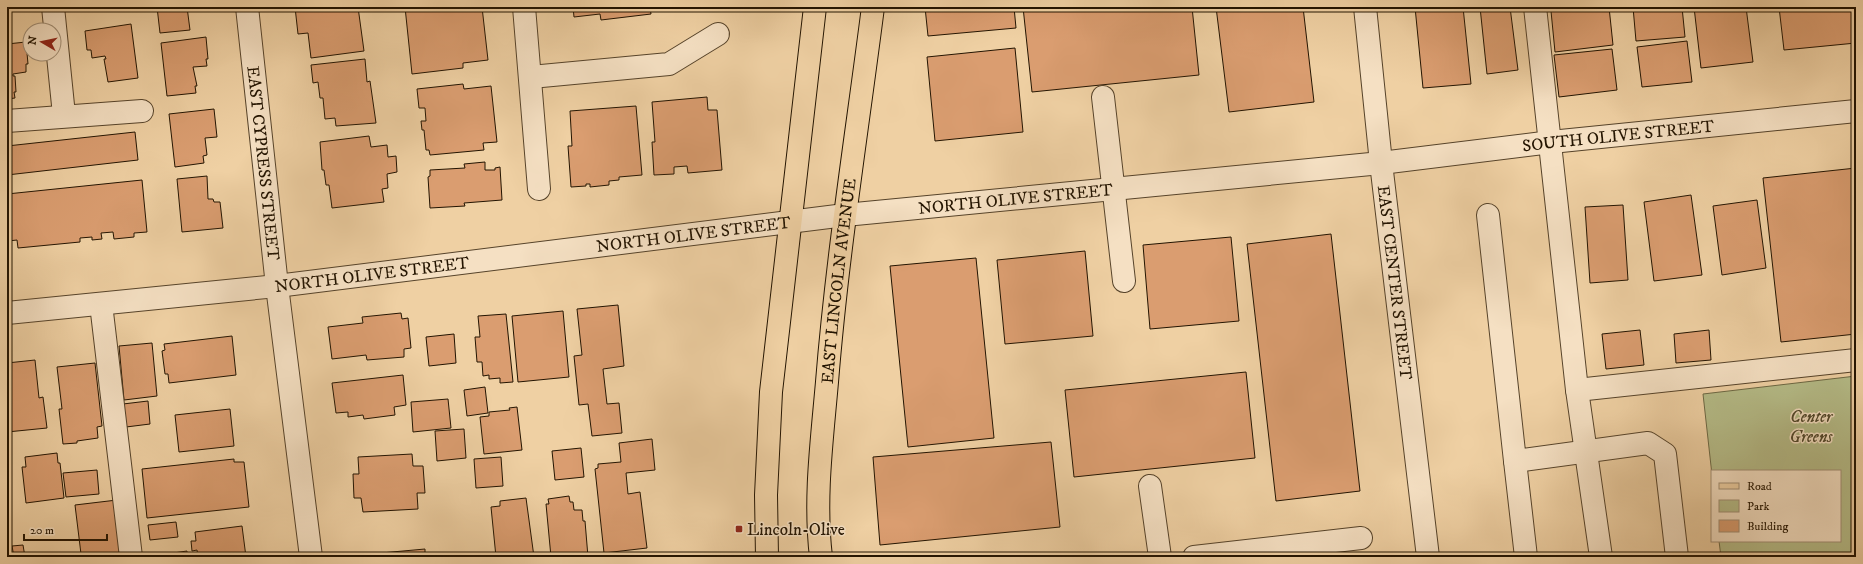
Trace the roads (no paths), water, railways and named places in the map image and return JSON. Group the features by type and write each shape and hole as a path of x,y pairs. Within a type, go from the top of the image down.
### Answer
{"main road":[{"path":"767,557 766,495 770,392 815,7"},
{"name":"EAST LINCOLN AVENUE","path":"821,557 818,487 828,367 845,215 873,7"}],"street":[{"path":"53,7 64,115"},
{"name":"EAST CYPRESS STREET","path":"247,7 277,286 311,557"},
{"path":"524,7 531,77 539,189"},
{"name":"EAST CENTER STREET","path":"1365,7 1381,163 1428,557"},
{"path":"1535,7 1577,390 1601,557"},
{"path":"531,77 669,64 718,34"},
{"path":"1103,96 1124,281"},
{"name":"SOUTH OLIVE STREET","path":"1381,163 1551,142 1767,121 1856,110"},
{"path":"7,121 64,115 142,111"},
{"name":"NORTH OLIVE STREET","path":"7,313 277,286 845,215 1381,163"},
{"path":"1488,214 1526,557"},
{"path":"101,304 130,557"},
{"path":"1577,390 1856,360"},
{"path":"1515,461 1648,443 1665,454 1677,557"},
{"path":"1150,486 1160,557"},
{"path":"1194,557 1361,538"}],"place":[{"name":"Lincoln-Olive","path":"739,529"}],"park label":[{"name":"Center Greens","path":"1811,426"}]}
